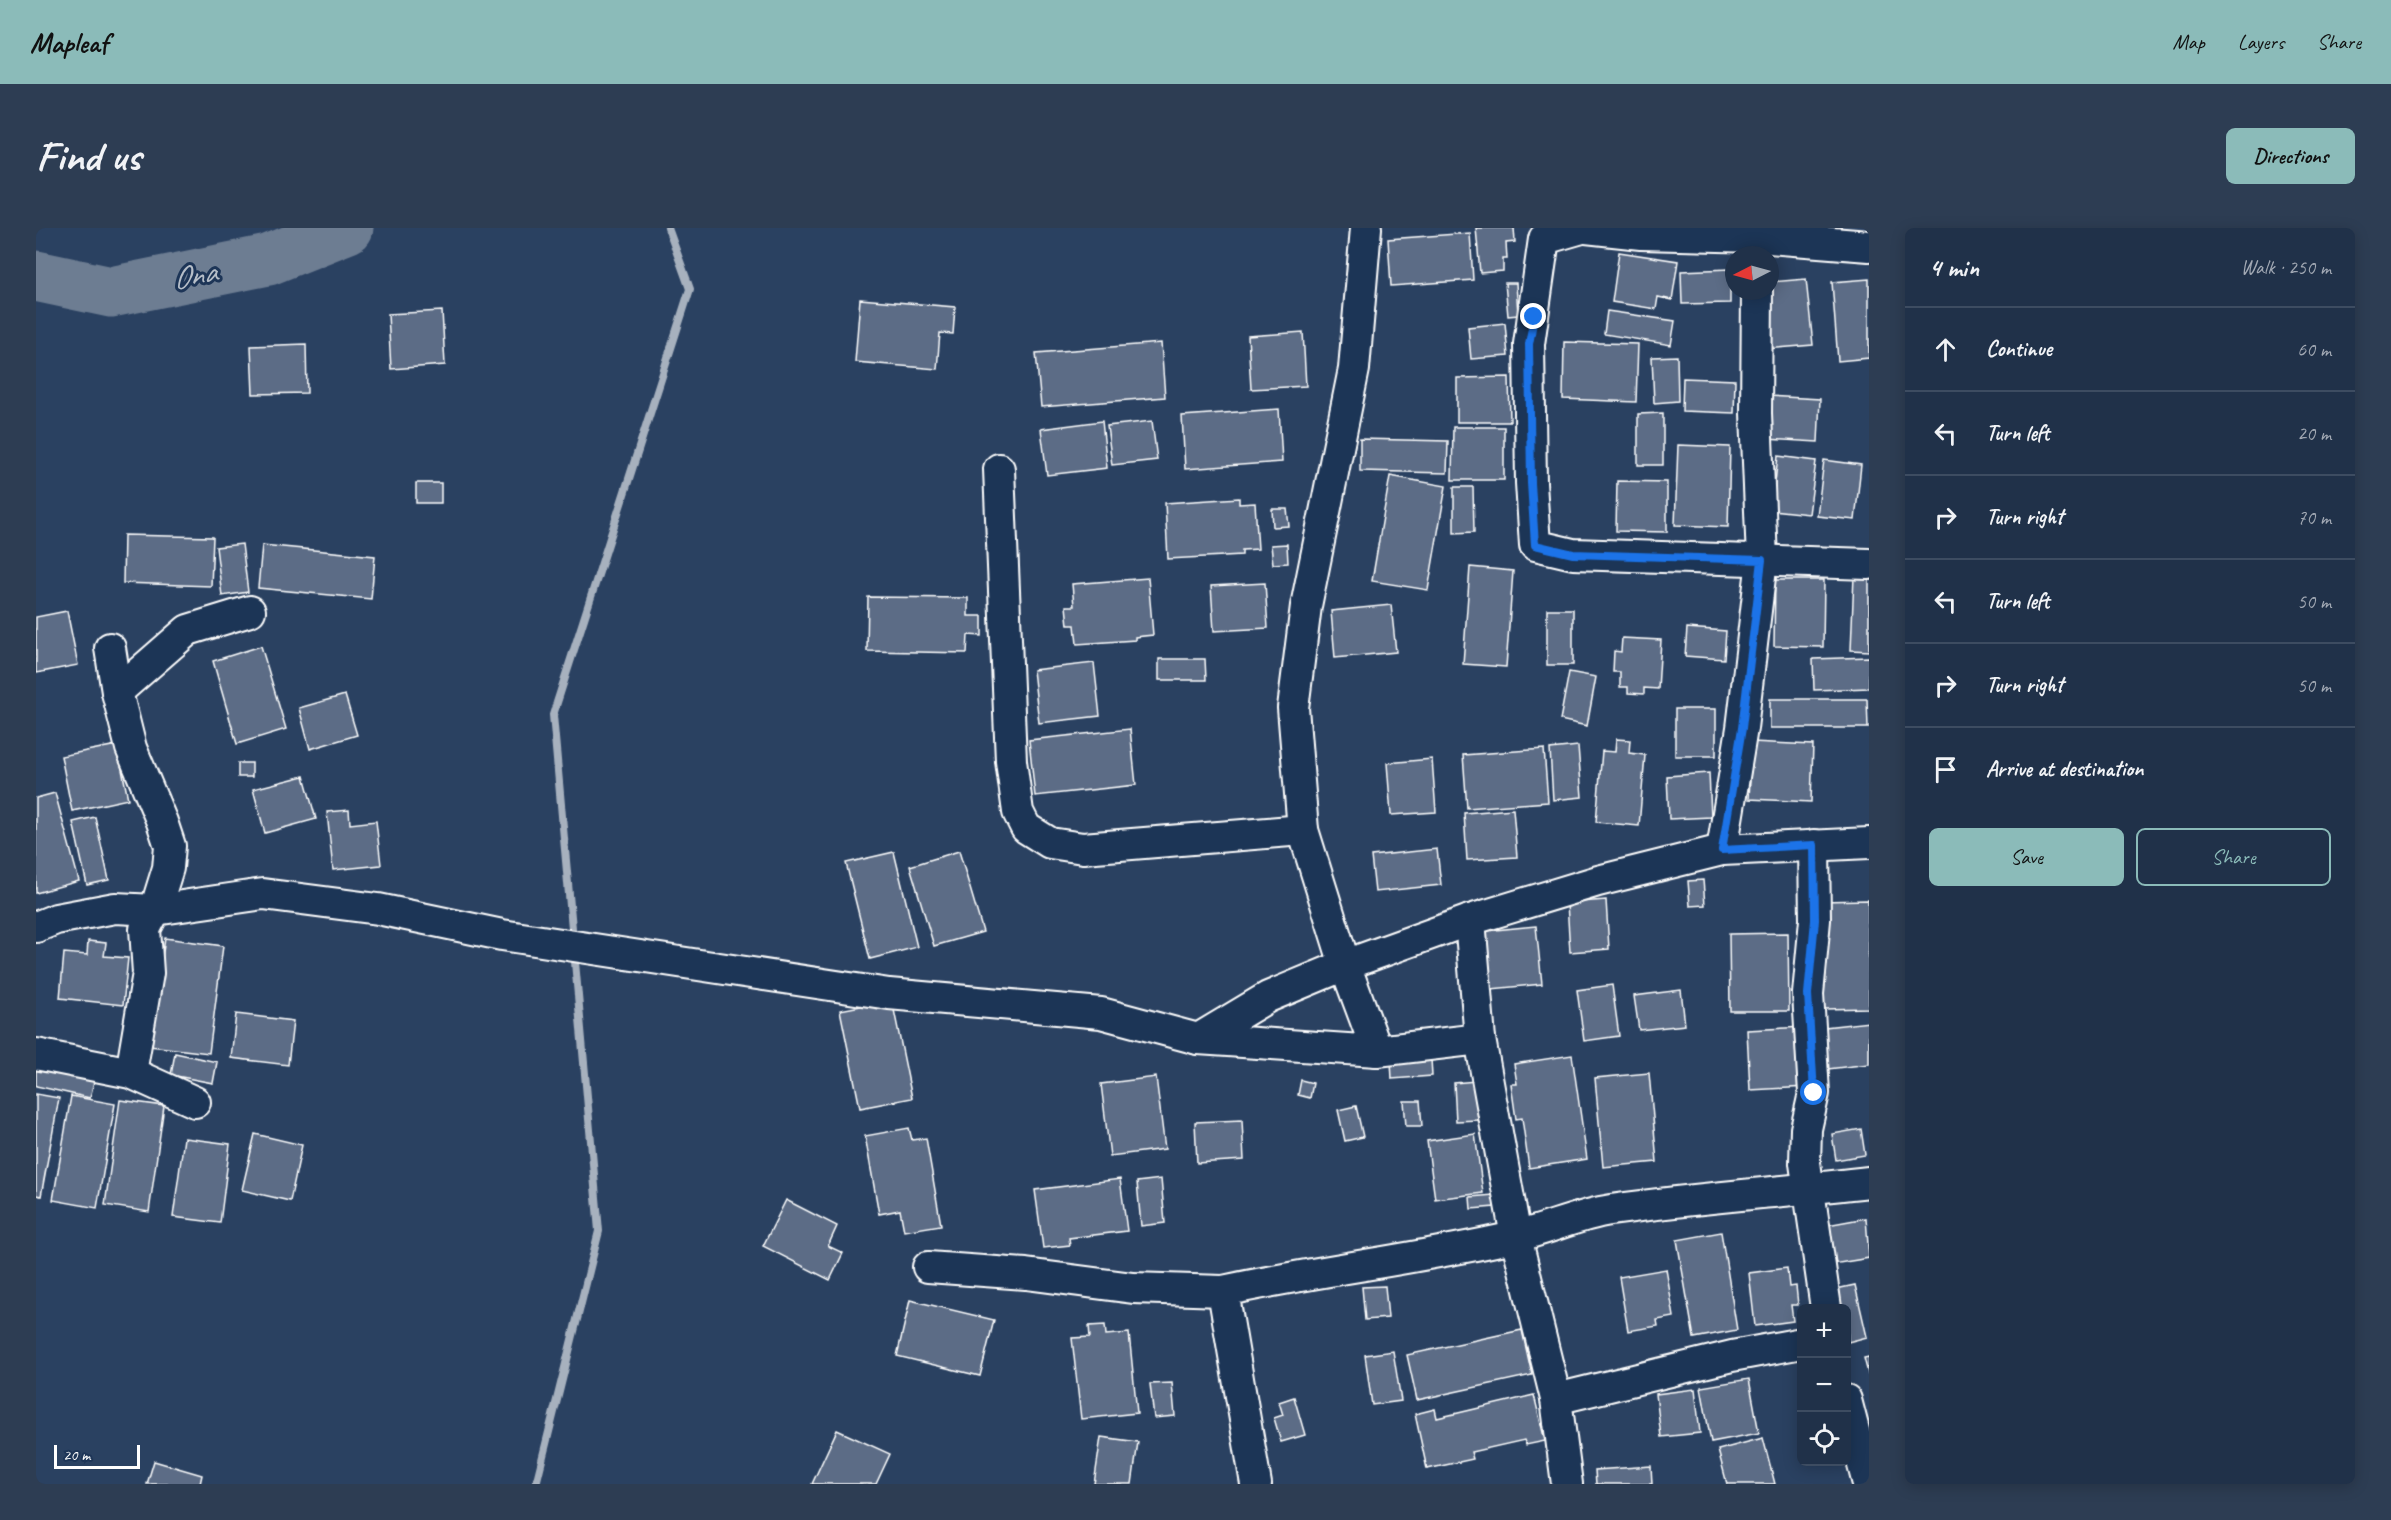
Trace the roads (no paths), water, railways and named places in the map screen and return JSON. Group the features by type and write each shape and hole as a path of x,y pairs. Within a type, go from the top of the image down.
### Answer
{"street":[{"path":"1366,228 1354,369 1306,606 1293,708 1303,830 1345,965 1377,1051"},
{"path":"1757,246 1584,228 1544,239 1529,344 1531,483 1535,545 1573,554 1869,564"},
{"path":"1779,246 1869,246"},
{"path":"1722,850 1742,728 1762,560 1756,413 1756,300"},
{"path":"999,468 1011,761 1018,812 1026,828 1050,843 1083,848 1303,830"},
{"path":"117,692 188,630 250,611"},
{"path":"110,648 117,692 131,748 170,846 168,868 155,910 145,929 148,974 132,1073"},
{"path":"1198,1039 1268,997 1345,965 1470,920 1598,881 1722,850 1869,843"},
{"path":"1814,845 1815,920 1808,994 1814,1093 1806,1130 1805,1152 1825,1304"},
{"path":"36,927 56,919 115,908 155,910 263,894 378,909 502,935 889,994 1101,1013 1198,1039 1377,1051 1480,1039"},
{"path":"1470,920 1480,1039 1516,1237 1556,1400 1567,1484"},
{"path":"36,1054 132,1073 195,1102"},
{"path":"928,1268 1026,1274 1133,1288 1223,1291 1270,1280 1318,1274 1516,1237 1607,1211 1716,1197 1869,1182"},
{"path":"1223,1291 1256,1484"},
{"path":"1556,1400 1721,1359 1797,1344"},
{"path":"1849,1412 1868,1484"}],"waterway":[{"name":"Ona","path":"36,276 111,292 268,260 348,228"},
{"path":"536,1484 599,1231 553,715 690,289 668,228"}]}
